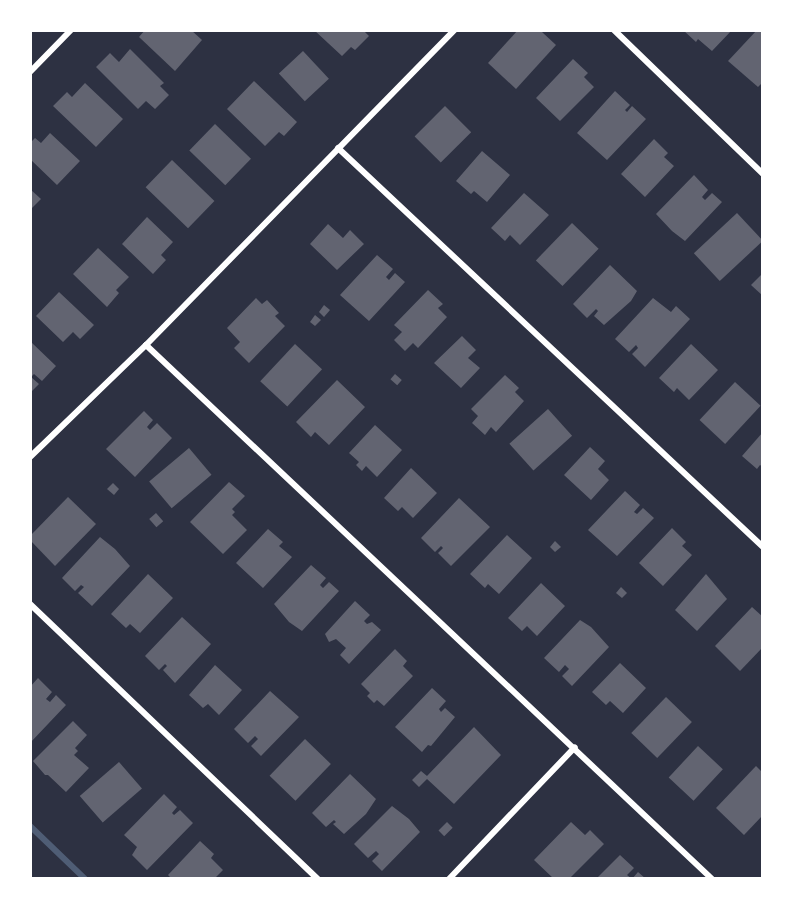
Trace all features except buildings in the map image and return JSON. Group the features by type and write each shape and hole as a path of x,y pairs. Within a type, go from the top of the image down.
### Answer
{"street":[{"path":"30,72 71,30"},
{"path":"30,457 146,345 454,30"},
{"path":"614,30 763,174"},
{"path":"338,148 763,547"},
{"path":"146,345 575,747 712,879"},
{"path":"30,604 318,879"},
{"path":"449,879 575,747"}],"waterway":[{"path":"30,826 85,879"}]}
